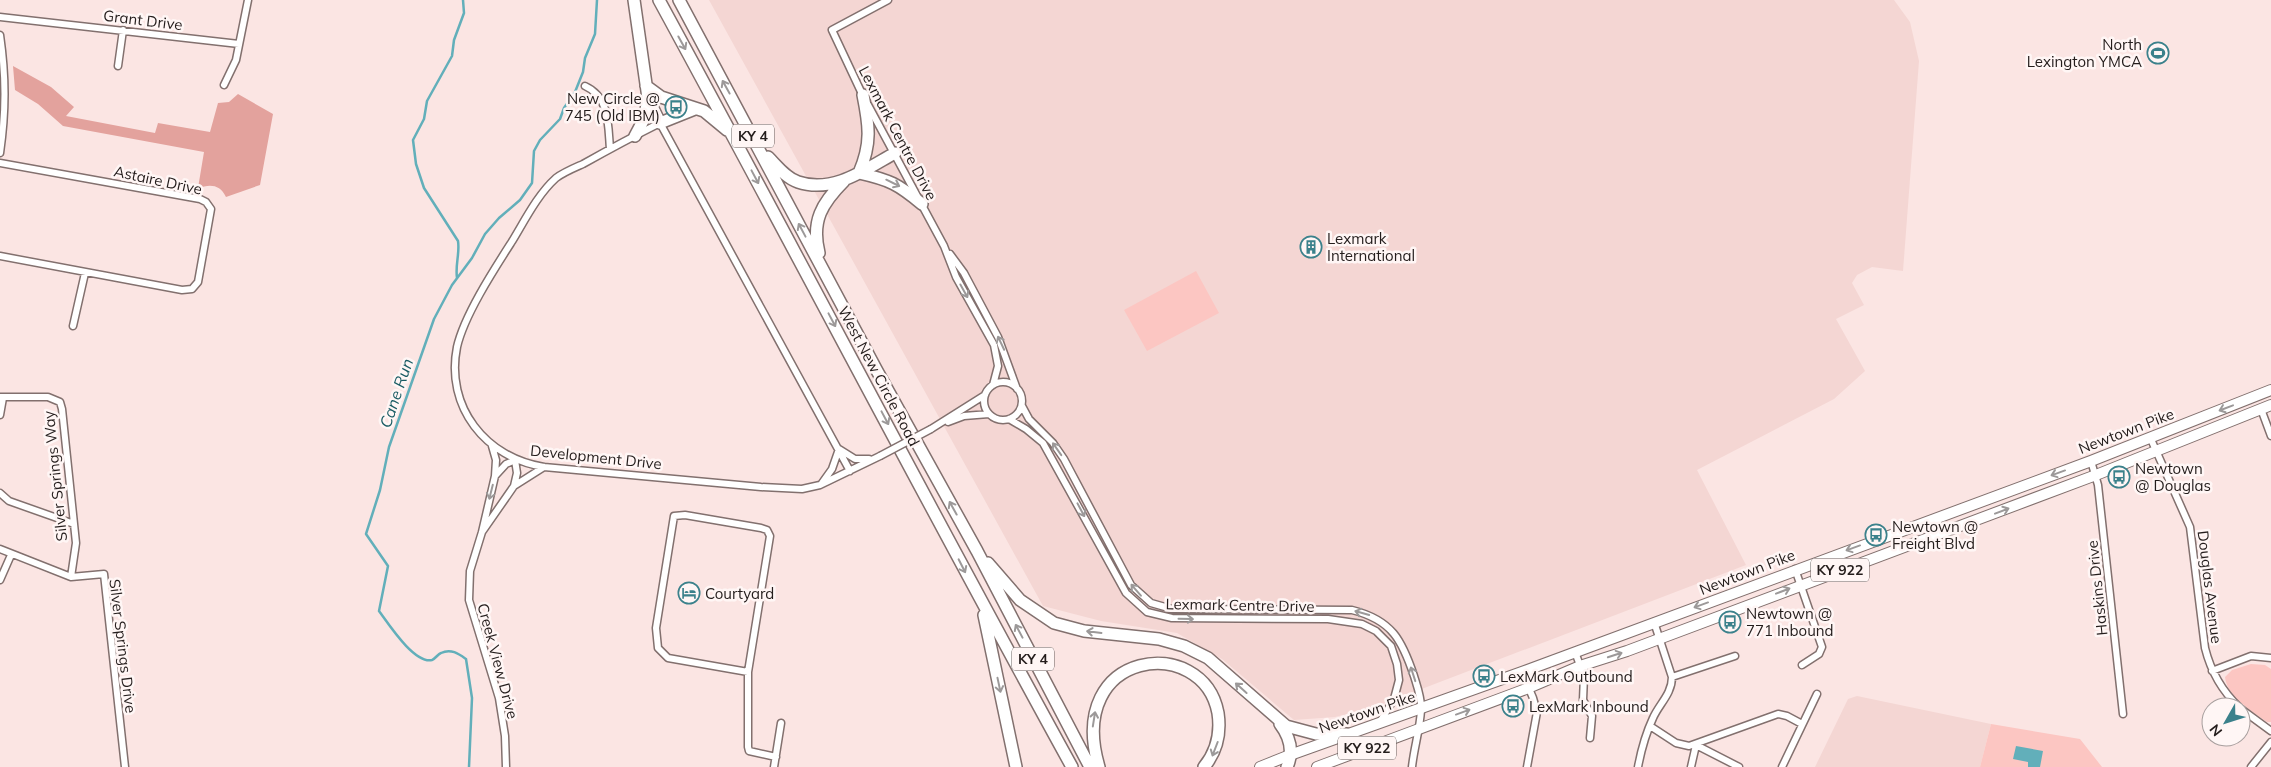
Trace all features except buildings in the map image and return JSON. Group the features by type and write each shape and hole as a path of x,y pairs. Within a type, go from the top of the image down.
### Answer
{"highway":[{"path":"634,0 648,98 660,123 695,109"},
{"name":"West New Circle Road","path":"659,0 1072,767"},
{"name":"West New Circle Road","path":"679,0 825,274 977,551 1090,767"},
{"path":"646,86 661,97 712,117 732,134"},
{"path":"860,173 865,159 869,127 863,95"},
{"path":"635,136 644,119 648,98"},
{"path":"758,147 783,173 797,182 812,184 828,184 846,180 895,153"},
{"path":"860,173 889,180 900,186 922,204"},
{"path":"825,274 816,240 817,220 823,204 846,180"},
{"path":"812,184 823,204"},
{"path":"977,551 1020,600 1054,623 1084,631 1159,639 1184,646 1208,658 1286,726 1304,733 1347,734"},
{"path":"982,603 1016,767"},
{"path":"1099,767 1092,728 1096,704 1103,692 1121,673 1134,667 1162,664 1177,666 1192,674 1212,696 1220,723 1219,736 1210,759 1204,767"},
{"path":"1277,720 1289,737 1289,761"}],"main road":[{"name":"Newtown Pike","path":"1260,767 1289,761 1347,734 1422,709 1824,558 2090,461 2271,390"},
{"name":"Newtown Pike","path":"1317,767 1529,688 1580,666 1660,638 2096,475 2266,407"},
{"path":"1905,529 1909,545"},
{"path":"1824,558 1830,574"}],"street":[{"path":"224,84 232,70 248,0"},
{"name":"Lexmark Centre Drive","path":"888,0 832,30 863,95 944,246 956,277 994,345 998,366 993,385"},
{"name":"Grant Drive","path":"0,17 239,44"},
{"path":"118,66 123,30"},
{"path":"0,35 6,104 0,153"},
{"path":"586,86 594,90 607,113 610,149"},
{"path":"660,123 850,471"},
{"name":"Development Drive","path":"660,123 557,178 542,194 497,265 460,338 455,362 459,393 470,420 492,446 515,460 544,466 761,487 802,489 820,485 880,456 931,429 985,396"},
{"name":"Astaire Drive","path":"0,163 200,199 206,202 210,209 198,282 192,289 182,290 0,256"},
{"name":"Lexmark Centre Drive","path":"944,246 964,273 998,337 1017,389"},
{"path":"73,326 84,273"},
{"path":"1008,383 1017,389 1022,397 1022,406 1015,416 1009,419 998,420 989,414 985,408 985,396 993,385 1008,383"},
{"path":"0,415 2,397"},
{"name":"Silver Springs Way","path":"2,397 48,397 60,402 76,542 71,577"},
{"name":"Lexmark Centre Drive","path":"1022,406 1029,419 1053,443 1064,459 1131,585 1143,598 1159,607 1172,609 1352,610 1368,614 1382,622 1401,641 1417,686 1422,709"},
{"path":"2266,407 2271,436"},
{"name":"Development Drive","path":"931,429 964,416 989,414"},
{"name":"Lexmark Centre Drive","path":"1009,419 1026,429 1043,443 1126,593 1147,612 1160,616 1185,619 1328,619 1362,624 1380,634 1391,646 1397,664 1399,680 1394,699 1378,725"},
{"name":"Douglas Avenue","path":"2150,437 2190,527 2204,648 2212,671 2223,691 2229,697"},
{"name":"Creek View Drive","path":"492,446 496,460 495,476 482,532 470,572 469,600 499,698 504,729 506,767"},
{"path":"839,449 849,457 861,460 880,456"},
{"path":"820,485 832,469 839,449"},
{"path":"495,476 506,464 515,460 517,474 514,486"},
{"name":"Haskins Drive","path":"2090,461 2096,475 2124,714"},
{"name":"Creek View Drive","path":"482,532 514,486 544,466"},
{"path":"0,494 9,502 74,524"},
{"path":"748,672 668,658 658,648 656,628 674,516 685,515 761,528 767,530 770,536 748,672 748,747 750,751 776,757"},
{"name":"Silver Springs Drive","path":"0,549 11,555 71,577 104,574 125,767"},
{"path":"0,580 11,555"},
{"path":"1795,569 1822,647 1819,654 1802,665"},
{"path":"1638,767 1650,726 1659,707 1670,692 1672,677 1654,622"},
{"path":"1575,652 1584,680 1583,700 1592,716 1590,738"},
{"path":"1672,677 1735,656"},
{"path":"2212,671 2251,656 2271,658"},
{"path":"1522,672 1537,715 1528,767"},
{"path":"1782,767 1817,694"},
{"path":"1412,767 1417,729 1422,709"},
{"path":"1650,726 1683,746 1696,745 1778,714 1787,716 1802,724"},
{"name":"Douglas Avenue","path":"2251,716 2271,731"},
{"path":"774,767 781,723"},
{"path":"2251,767 2271,742"},
{"path":"1691,767 1696,745"},
{"path":"1696,745 1739,767"}],"shaded area":[{"name":"Lexmark International","path":"709,0 1894,0 1910,22 1919,61 1903,271 1872,267 1857,275 1852,283 1864,305 1836,319 1865,371 1834,399 1697,470 1746,565 1372,708 1335,717 1294,720 1222,659 1177,633 1101,621 1043,606"},
{"path":"13,66 51,87 74,107 66,116 155,133 158,123 210,132 218,103 229,102 238,94 273,114 260,185 226,197 218,187 207,186 198,188 204,152 63,126 38,104 15,90"},
{"path":"1196,271 1219,313 1147,351 1124,310"},
{"path":"2251,664 2265,665 2271,669 2271,722 2267,722 2251,710 2251,697 2235,697 2230,691 2225,677 2232,670"},
{"path":"1857,696 1991,724 1980,767 1815,767 1848,699"},
{"path":"1991,724 2080,739 2102,767 1980,767"}],"water":[{"path":"2016,746 2043,751 2040,767 2028,767 2028,762 2013,759"}],"waterway":[{"path":"457,278 458,241 424,188 416,164 413,140 424,119 427,101 452,56 454,40 464,13 463,0"},
{"name":"Cane Run","path":"469,767 472,698 466,659 455,652 448,651 432,660 425,660 417,656 402,642 379,611 388,566 366,534 380,490 389,447 434,319 452,285 472,258 485,234 499,218 520,200 532,183 534,151 540,140 560,119 564,108 575,92 583,72 585,58 595,34 597,0"}],"place":[{"name":"North Lexington YMCA","path":"2158,53"},
{"name":"New Circle @ 745 (Old IBM)","path":"676,107"},
{"name":"Lexmark International","path":"1311,247"},
{"name":"Newtown @ Douglas","path":"2119,477"},
{"name":"Newtown @ Freight Blvd","path":"1876,535"},
{"name":"Courtyard","path":"689,593"},
{"name":"Newtown @ 771 Inbound","path":"1730,622"},
{"name":"LexMark Outbound","path":"1484,676"},
{"name":"LexMark Inbound","path":"1513,706"}]}
